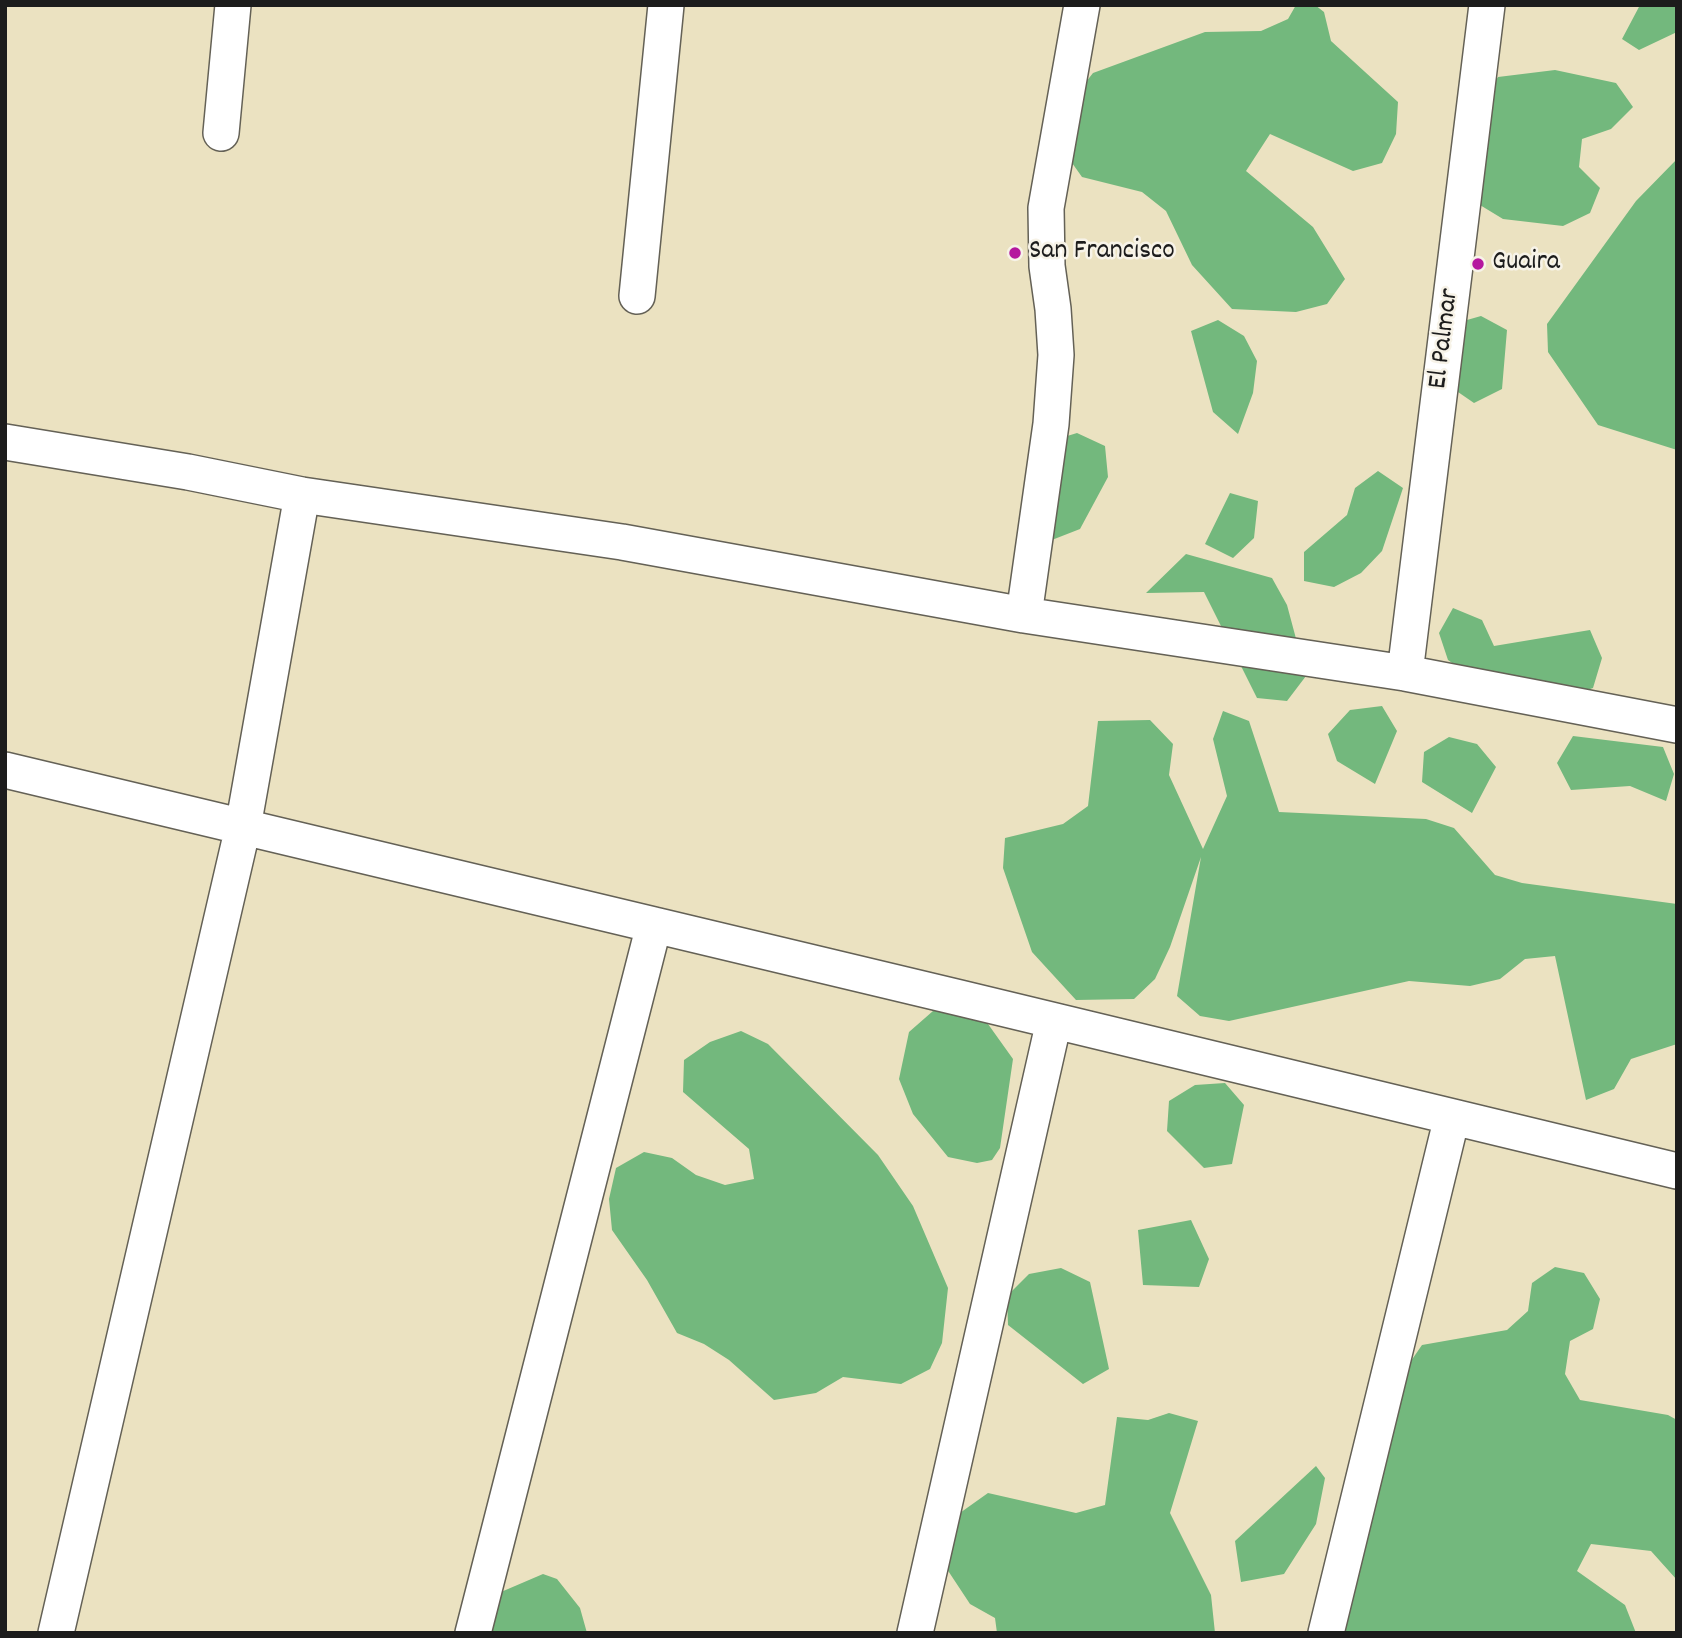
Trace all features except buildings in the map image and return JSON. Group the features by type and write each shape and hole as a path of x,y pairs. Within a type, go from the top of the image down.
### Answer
{"street":[{"path":"221,133 233,5"},
{"path":"637,296 666,5"},
{"path":"1024,615 1051,424 1056,355 1047,265 1046,208 1082,5"},
{"name":"El Palmar","path":"1405,673 1487,5"},
{"path":"5,442 188,472 302,495 622,542 1024,615 1405,673 1677,725"},
{"path":"56,1633 243,827 302,495"},
{"path":"5,770 1677,1171"},
{"path":"473,1633 654,925"},
{"path":"915,1633 1054,1021"},
{"path":"1326,1633 1452,1117"}],"green space":[{"path":"1296,5 1315,5 1324,12 1331,41 1398,102 1396,134 1382,163 1353,171 1270,134 1246,171 1313,227 1345,279 1327,304 1296,312 1232,309 1192,265 1166,211 1142,192 1082,177 1065,153 1075,96 1093,73 1205,32 1261,31 1288,19"},
{"path":"1640,5 1677,5 1677,32 1639,50 1622,39"},
{"path":"1555,70 1616,83 1633,107 1611,129 1582,139 1579,167 1600,188 1590,213 1563,226 1503,219 1452,188 1466,128 1498,77"},
{"path":"1677,159 1677,450 1598,425 1548,352 1547,324 1636,201"},
{"path":"1481,316 1507,330 1502,389 1474,403 1426,370 1453,324"},
{"path":"1218,320 1244,336 1257,361 1253,393 1238,434 1213,412 1191,331"},
{"path":"1077,433 1105,446 1108,477 1080,529 1039,545 1064,437"},
{"path":"1378,471 1403,488 1382,551 1361,573 1334,587 1304,581 1304,552 1347,515 1355,488"},
{"path":"1230,493 1258,501 1254,538 1233,558 1205,544"},
{"path":"1186,554 1272,578 1287,605 1306,676 1287,701 1257,698 1204,592 1146,593"},
{"path":"1453,608 1482,620 1494,646 1590,630 1602,658 1593,688 1565,698 1475,680 1448,660 1439,633"},
{"path":"1382,706 1397,731 1375,784 1337,761 1328,734 1350,710"},
{"path":"1223,711 1249,721 1279,812 1426,819 1454,828 1495,875 1522,883 1677,904 1677,1044 1631,1059 1614,1089 1586,1100 1555,956 1525,959 1500,979 1470,986 1409,981 1229,1021 1200,1016 1177,996 1201,857 1170,947 1155,979 1134,999 1076,1000 1032,952 1003,868 1005,838 1063,824 1088,806 1098,721 1150,720 1173,744 1169,775 1203,849 1227,796 1213,739"},
{"path":"1573,736 1663,747 1674,774 1666,801 1630,786 1571,790 1557,763"},
{"path":"1449,737 1477,744 1496,767 1472,813 1422,782 1424,752"},
{"path":"978,1010 1013,1059 1000,1148 992,1160 977,1163 948,1157 913,1114 899,1079 909,1032 933,1011"},
{"path":"741,1031 768,1044 878,1155 913,1206 948,1288 942,1343 930,1369 901,1384 843,1377 816,1393 774,1400 729,1360 704,1344 677,1333 647,1280 612,1230 609,1199 616,1168 644,1152 672,1158 696,1175 725,1185 754,1179 749,1149 683,1092 684,1060 710,1042"},
{"path":"1225,1083 1244,1105 1232,1164 1204,1168 1167,1131 1169,1101 1195,1085"},
{"path":"1191,1220 1209,1259 1199,1287 1143,1285 1138,1230"},
{"path":"1555,1267 1584,1273 1600,1299 1593,1329 1570,1341 1565,1374 1580,1400 1668,1415 1677,1420 1677,1580 1651,1551 1591,1544 1577,1571 1625,1605 1636,1633 1330,1633 1371,1419 1422,1345 1507,1330 1528,1311 1532,1283"},
{"path":"1061,1268 1090,1282 1109,1369 1083,1384 1008,1325 1007,1296 1029,1274"},
{"path":"1169,1413 1198,1421 1170,1513 1211,1595 1215,1633 997,1633 995,1618 970,1604 937,1554 943,1525 988,1493 1076,1513 1105,1505 1117,1417 1148,1420"},
{"path":"1316,1466 1325,1478 1316,1524 1284,1574 1241,1582 1235,1541"},
{"path":"543,1574 557,1579 580,1608 587,1633 484,1633 501,1592"}],"place":[{"name":"San Francisco","path":"1015,253"},
{"name":"Guaira","path":"1478,264"}]}
